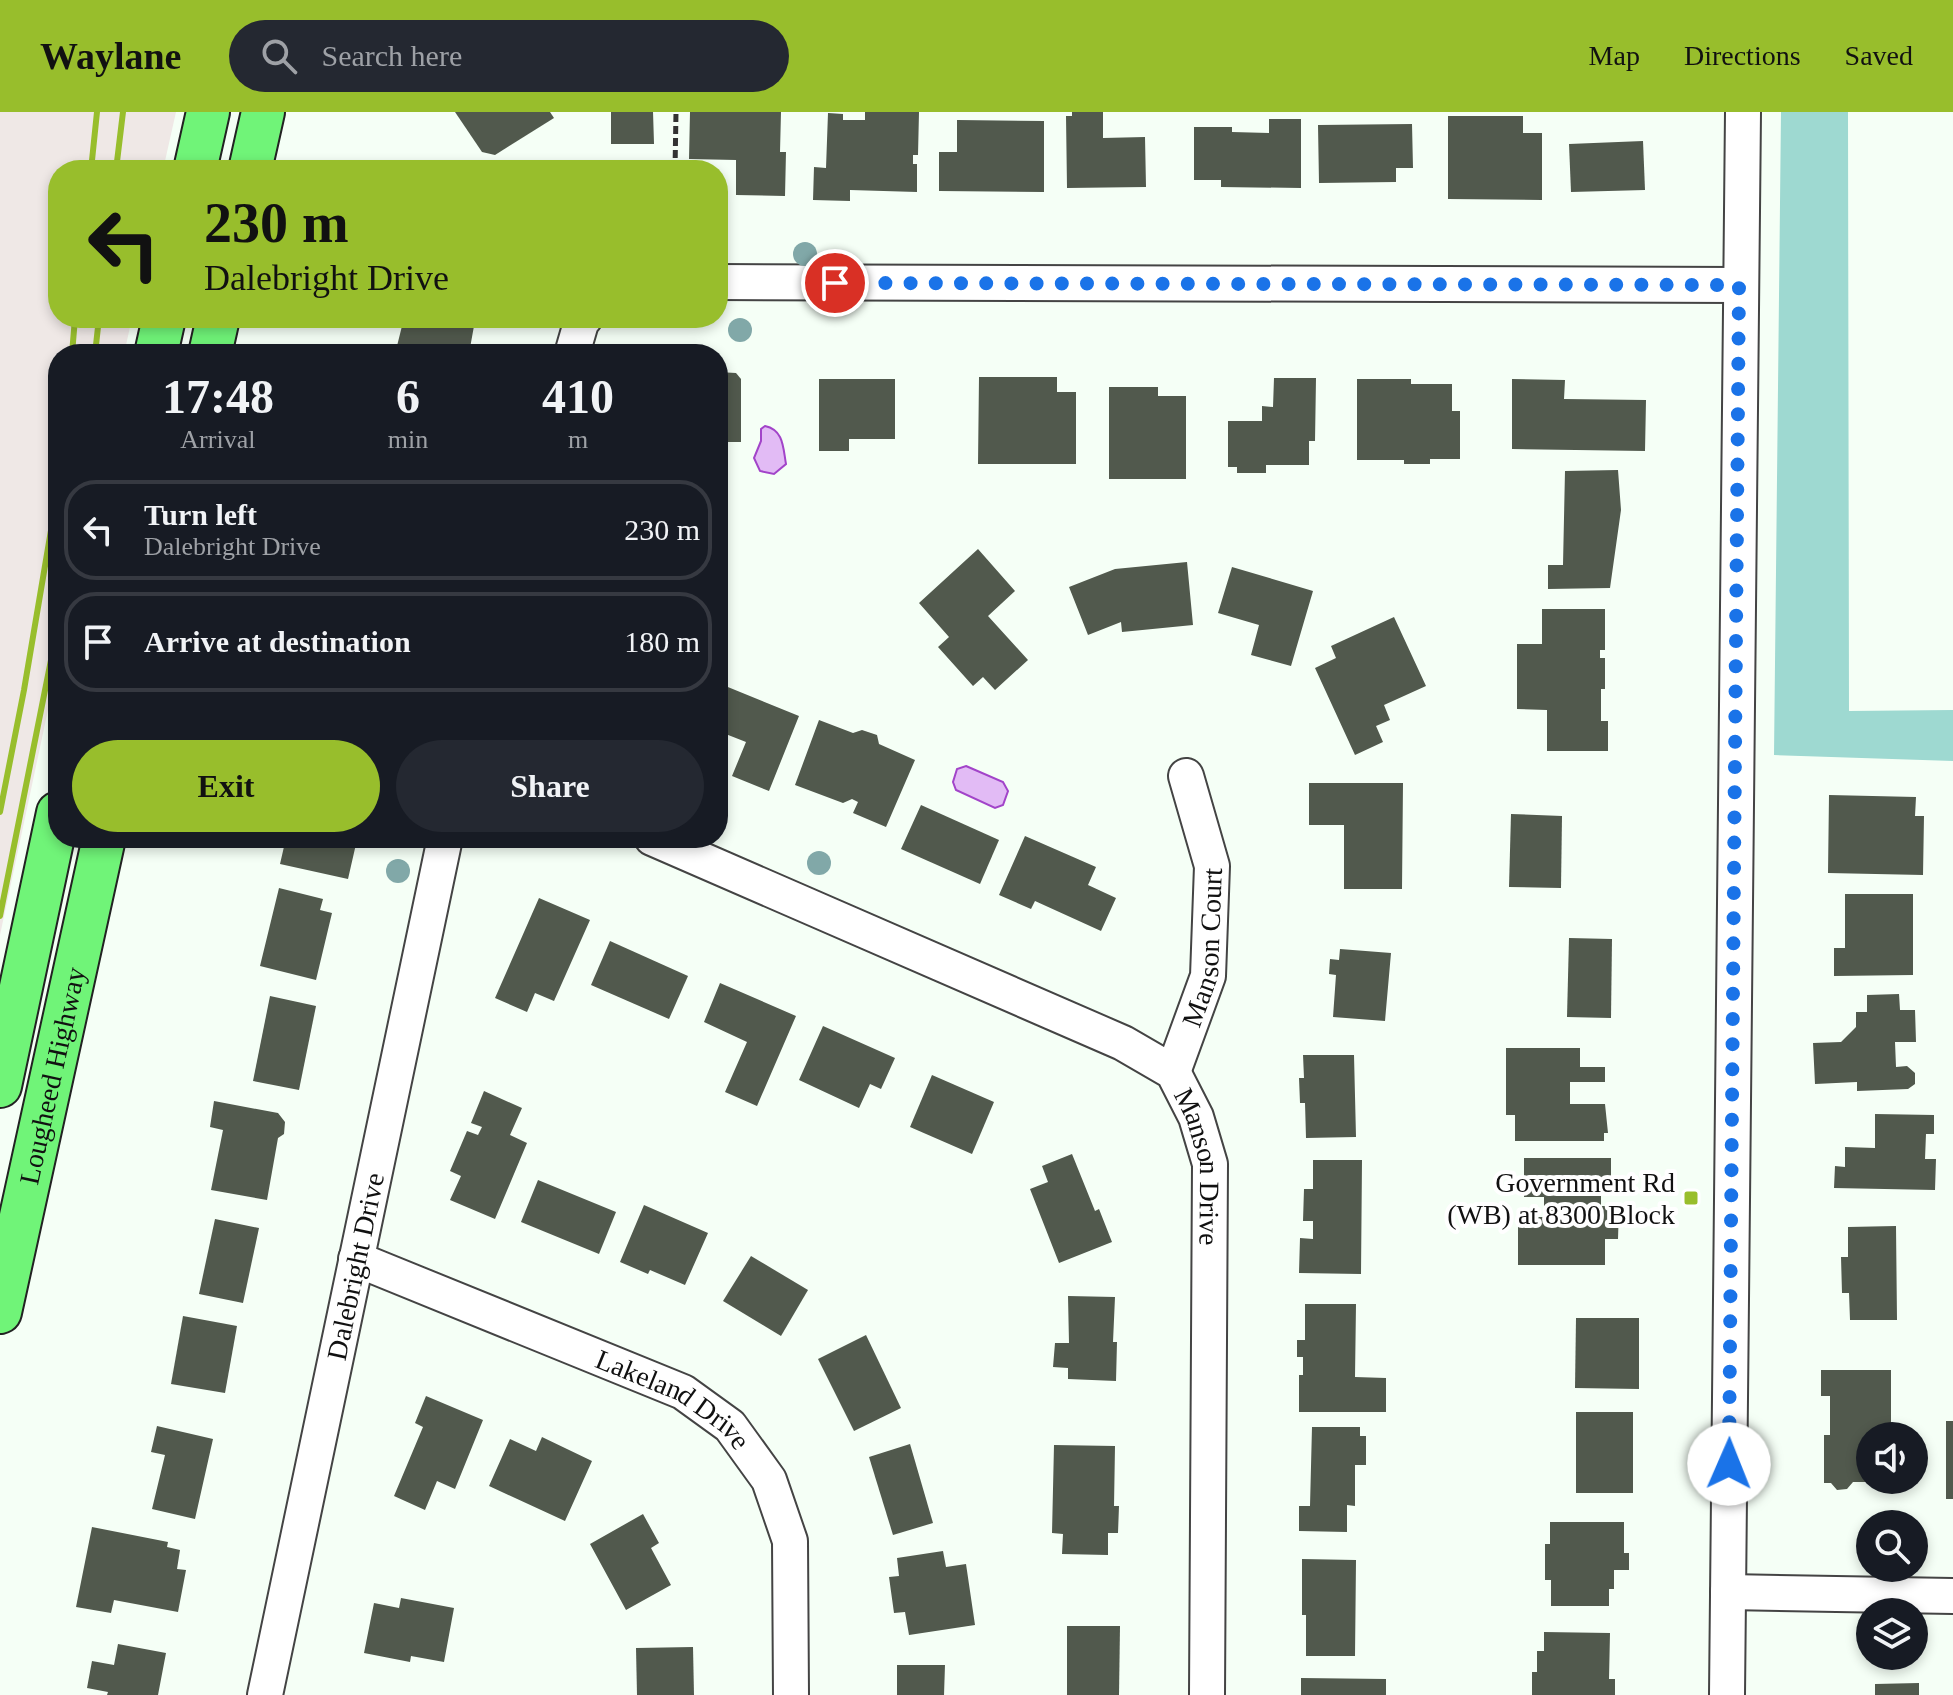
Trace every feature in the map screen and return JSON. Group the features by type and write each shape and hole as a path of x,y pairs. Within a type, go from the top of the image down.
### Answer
{"main road":[{"path":"197,160 208,112"},
{"path":"252,160 263,112"},
{"name":"Lougheed Highway","path":"0,1086 51,848"},
{"name":"Lougheed Highway","path":"0,1312 102,848"}],"street":[{"path":"1727,1695 1743,112"},
{"path":"728,282 1739,285"},
{"name":"Manson Court","path":"1173,1072 1208,976 1212,866 1186,776"},
{"name":"Dalebright Drive","path":"265,1695 443,848"},
{"name":"Manson Drive","path":"675,848 1123,1043 1173,1072 1196,1117 1210,1164 1207,1695"},
{"name":"Lakeland Drive","path":"356,1259 683,1392 730,1426 769,1480 790,1541 791,1695"},
{"path":"1728,1592 1953,1596"}],"path":[{"path":"675,160 676,112"}],"shaded area":[{"path":"0,112 176,112 165,160 48,160 48,328 130,328 126,344 48,344 48,710 0,935"},
{"path":"1781,112 1848,112 1849,711 1953,710 1953,761 1774,755"},
{"path":"765,426 776,431 783,446 786,464 774,474 760,471 754,458 761,441 761,429"},
{"path":"966,766 1003,782 1008,791 1003,805 995,808 956,790 953,782 957,769"}],"building":[{"path":"455,112 550,112 554,118 495,155 482,152"},
{"path":"611,112 653,112 654,144 611,144"},
{"path":"690,112 781,112 780,152 786,152 785,196 736,195 736,160 689,159"},
{"path":"865,112 919,112 918,155 913,155 913,164 917,164 917,192 850,190 850,201 813,200 814,167 826,168 828,113 843,114 843,120 865,120"},
{"path":"1072,112 1103,112 1103,138 1145,137 1146,187 1067,188 1066,116 1072,116"},
{"path":"1448,116 1523,116 1523,133 1542,133 1542,200 1448,199"},
{"path":"1269,119 1301,119 1301,188 1221,187 1221,180 1194,180 1194,127 1232,127 1232,132 1269,133"},
{"path":"957,120 1044,121 1044,192 939,191 939,152 957,152"},
{"path":"1412,124 1413,168 1396,168 1396,182 1319,183 1318,125"},
{"path":"1643,141 1645,190 1571,192 1569,144"},
{"path":"402,328 474,328 471,344 398,344"},
{"path":"728,373 736,373 741,379 741,442 728,442"},
{"path":"979,377 1057,377 1057,392 1076,392 1076,464 978,464"},
{"path":"1274,378 1316,378 1315,441 1309,441 1309,465 1266,465 1266,473 1237,473 1237,467 1228,467 1228,421 1262,421 1262,406 1273,407"},
{"path":"819,379 895,379 895,439 849,439 849,451 819,451"},
{"path":"1357,379 1411,379 1411,384 1452,384 1452,411 1460,411 1460,459 1430,459 1430,464 1404,464 1404,460 1357,460"},
{"path":"1512,379 1565,380 1564,399 1646,400 1645,451 1512,449"},
{"path":"1109,387 1158,387 1158,396 1186,396 1186,479 1109,479"},
{"path":"1618,470 1621,510 1610,588 1548,589 1548,565 1563,565 1565,471"},
{"path":"978,549 1015,591 988,616 1028,660 995,690 983,677 973,686 938,647 949,637 919,603"},
{"path":"1187,562 1193,625 1122,632 1121,622 1088,635 1069,587 1115,569"},
{"path":"1232,567 1313,591 1291,666 1251,655 1259,625 1218,613"},
{"path":"1542,609 1605,609 1605,650 1600,650 1600,658 1605,658 1601,721 1608,721 1608,751 1547,751 1547,710 1517,709 1517,644 1542,644"},
{"path":"1394,617 1426,686 1384,705 1390,720 1376,726 1383,742 1355,755 1315,668 1336,658 1331,646"},
{"path":"728,687 799,716 769,791 732,776 746,742 728,735"},
{"path":"819,720 853,733 862,730 877,735 879,744 915,760 886,827 853,813 858,802 852,799 843,803 795,785"},
{"path":"1309,783 1403,783 1402,889 1344,889 1344,825 1309,825"},
{"path":"1829,795 1916,797 1915,816 1924,816 1923,875 1828,873"},
{"path":"921,805 999,840 980,884 901,849"},
{"path":"1511,814 1562,816 1561,888 1509,887"},
{"path":"1025,836 1096,867 1088,885 1116,898 1101,931 1035,901 1031,909 999,895"},
{"path":"284,848 355,848 348,879 280,864"},
{"path":"279,888 323,899 320,910 332,913 316,980 260,966"},
{"path":"1845,894 1913,894 1913,975 1834,976 1834,948 1845,948"},
{"path":"539,898 590,920 554,1001 535,993 527,1012 495,998"},
{"path":"1569,938 1612,939 1611,1018 1567,1017"},
{"path":"610,941 688,976 669,1019 591,985"},
{"path":"1340,949 1391,953 1385,1021 1333,1017 1336,975 1329,974 1330,959 1339,960"},
{"path":"720,983 796,1016 757,1106 725,1092 747,1042 704,1022"},
{"path":"1899,994 1900,1010 1915,1010 1916,1042 1895,1042 1896,1067 1907,1066 1915,1073 1915,1084 1908,1089 1857,1091 1857,1082 1815,1084 1813,1043 1841,1042 1856,1027 1856,1012 1867,1012 1867,995"},
{"path":"270,996 316,1006 299,1090 253,1081"},
{"path":"823,1026 895,1058 881,1089 870,1084 859,1108 799,1080"},
{"path":"1506,1048 1580,1048 1580,1067 1605,1067 1605,1082 1570,1082 1570,1104 1605,1104 1608,1133 1604,1133 1604,1141 1515,1141 1515,1115 1506,1115"},
{"path":"1303,1055 1354,1055 1356,1137 1306,1138 1305,1103 1300,1103 1299,1078 1304,1078"},
{"path":"932,1075 994,1102 972,1154 910,1127"},
{"path":"484,1091 522,1108 510,1135 527,1143 495,1219 450,1200 461,1176 450,1171 467,1131 478,1135 482,1127 471,1123"},
{"path":"214,1101 278,1113 285,1122 284,1134 278,1138 267,1200 211,1190 223,1130 210,1127"},
{"path":"1875,1114 1934,1115 1934,1134 1926,1134 1925,1159 1936,1159 1935,1190 1834,1188 1835,1166 1845,1167 1845,1147 1875,1148"},
{"path":"1072,1154 1095,1211 1099,1209 1112,1242 1059,1263 1030,1189 1048,1182 1042,1166"},
{"path":"1524,1158 1611,1158 1611,1194 1601,1194 1601,1206 1619,1206 1618,1239 1605,1239 1605,1265 1518,1265 1518,1217 1544,1217 1544,1197 1524,1197"},
{"path":"1313,1160 1362,1160 1361,1274 1299,1273 1300,1238 1313,1239 1313,1221 1303,1221 1304,1189 1313,1189"},
{"path":"538,1180 616,1212 599,1254 521,1222"},
{"path":"644,1205 708,1233 685,1285 650,1270 648,1274 620,1262"},
{"path":"215,1219 259,1228 243,1303 199,1294"},
{"path":"1896,1226 1897,1320 1850,1320 1849,1293 1842,1293 1841,1257 1848,1257 1848,1227"},
{"path":"751,1256 808,1290 781,1336 723,1301"},
{"path":"1068,1296 1115,1297 1113,1342 1117,1342 1116,1381 1068,1379 1068,1368 1053,1367 1055,1343 1069,1343"},
{"path":"1305,1304 1356,1304 1355,1377 1386,1378 1386,1412 1299,1412 1299,1375 1303,1375 1303,1357 1297,1357 1297,1340 1305,1340"},
{"path":"183,1316 237,1326 225,1393 171,1384"},
{"path":"1576,1318 1639,1318 1639,1389 1575,1388"},
{"path":"866,1335 901,1408 854,1431 818,1359"},
{"path":"1821,1370 1891,1370 1891,1422 1856,1422 1856,1482 1847,1489 1837,1490 1831,1483 1824,1483 1824,1435 1830,1435 1830,1396 1821,1396"},
{"path":"426,1396 483,1420 455,1489 437,1481 425,1510 394,1496 423,1427 415,1423"},
{"path":"1576,1412 1633,1412 1633,1493 1576,1493"},
{"path":"1946,1421 1953,1421 1953,1499 1946,1499"},
{"path":"157,1426 213,1439 195,1519 152,1509 165,1455 151,1452"},
{"path":"1312,1427 1360,1427 1360,1436 1366,1436 1366,1465 1355,1465 1355,1506 1347,1505 1347,1532 1299,1531 1299,1506 1310,1506"},
{"path":"542,1437 592,1461 565,1521 489,1486 510,1439 536,1451"},
{"path":"910,1444 933,1523 893,1535 869,1457"},
{"path":"1054,1445 1115,1446 1114,1506 1119,1506 1118,1533 1108,1533 1108,1555 1062,1554 1063,1534 1052,1533"},
{"path":"643,1514 659,1543 651,1548 671,1585 626,1610 590,1544"},
{"path":"1550,1522 1624,1522 1624,1553 1629,1553 1629,1570 1614,1570 1614,1589 1609,1589 1609,1606 1551,1606 1551,1580 1545,1580 1545,1544 1550,1544"},
{"path":"92,1527 168,1542 167,1547 180,1550 177,1569 186,1570 178,1612 114,1600 111,1613 76,1607"},
{"path":"943,1551 946,1567 966,1564 975,1625 909,1635 905,1612 894,1613 889,1577 899,1576 897,1558"},
{"path":"1302,1559 1356,1560 1355,1656 1306,1656"},
{"path":"401,1598 454,1608 444,1662 411,1656 410,1662 364,1653 374,1603 399,1608"},
{"path":"1067,1626 1120,1626 1119,1695 1067,1695"},
{"path":"1544,1632 1610,1633 1609,1679 1615,1679 1615,1695 1532,1695 1532,1672 1537,1672 1537,1651 1544,1651"},
{"path":"118,1644 166,1653 158,1695 107,1695 108,1692 87,1688 92,1661 114,1665"},
{"path":"693,1647 694,1695 637,1695 636,1648"},
{"path":"897,1665 945,1665 944,1695 897,1695"},
{"path":"1301,1678 1386,1679 1386,1695 1301,1695"},
{"path":"1919,1683 1919,1695 1875,1695 1875,1684"}],"railway":[{"path":"92,160 97,112"},
{"path":"117,160 123,112"},
{"path":"73,344 74,328"},
{"path":"96,344 98,328"},
{"path":"0,812 48,548"},
{"path":"0,916 48,675"}],"place":[{"name":"Government Rd (WB) at 8300 Block","path":"1691,1198"}],"route":[{"path":"835,283 1739,285 1729,1464"}]}
